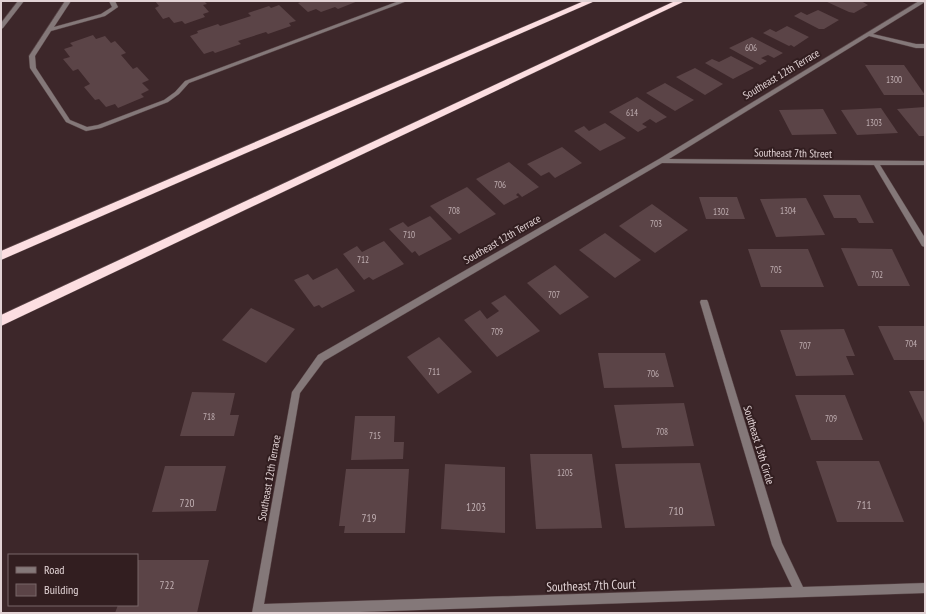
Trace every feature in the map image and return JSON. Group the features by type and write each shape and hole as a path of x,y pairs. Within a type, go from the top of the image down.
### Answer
{"highway":[{"path":"1,256 591,1"},
{"path":"1,320 681,1"}],"street":[{"path":"1,27 21,1"},
{"path":"68,1 32,56 33,68 68,121 86,129 99,127 166,102 187,82 404,1"},
{"path":"50,30 103,15 115,7 112,1"},
{"name":"Southeast 12th Terrace","path":"257,612 296,392 321,358 660,161 923,1"},
{"path":"870,34 916,46 925,46"},
{"name":"Southeast 7th Street","path":"660,161 925,163"},
{"path":"876,163 925,244"},
{"name":"Southeast 13th Circle","path":"704,302 777,545 800,592"},
{"name":"Southeast 7th Court","path":"257,612 925,588"}],"building":[{"path":"155,1 204,1 207,4 203,5 209,12 203,14 205,17 185,24 182,21 174,23 169,17 163,19 155,8 159,6"},
{"path":"303,1 358,1 338,9 335,7 321,12 316,9 308,12 298,3"},
{"path":"825,1 861,1 868,5 854,13"},
{"path":"279,5 296,21 289,23 291,26 268,34 266,32 238,41 241,44 215,53 213,51 204,54 190,36 198,33 197,31 218,24 220,26 251,16 248,13 269,6 271,8"},
{"path":"818,10 839,20 824,29 819,29 794,16 801,12 807,15"},
{"path":"787,26 809,37 794,47 763,33 770,29 776,32"},
{"path":"93,35 96,39 105,36 111,43 115,41 126,53 121,55 133,69 137,67 149,80 142,83 149,90 141,94 144,97 118,108 115,104 106,107 99,99 95,100 84,87 90,84 78,69 73,71 63,59 70,57 64,49 73,46 70,43"},
{"path":"752,37 783,53 774,58 768,55 761,58 767,61 760,65 729,48"},
{"path":"731,56 754,68 733,79 705,63 712,59 719,62"},
{"path":"865,65 904,65 925,95 884,95"},
{"path":"695,68 723,84 705,95 676,77"},
{"path":"665,83 694,100 675,111 646,93"},
{"path":"637,97 667,117 656,123 650,119 642,124 647,127 638,132 609,112"},
{"path":"925,107 925,136 919,136 897,109"},
{"path":"881,108 898,133 857,135 841,110"},
{"path":"823,109 837,134 792,135 779,110"},
{"path":"605,123 626,138 600,151 574,131 584,126 589,131"},
{"path":"562,147 582,163 555,178 549,172 541,176 527,164"},
{"path":"509,162 539,187 522,197 518,193 516,195 519,197 504,205 476,179"},
{"path":"467,187 496,214 459,234 430,206"},
{"path":"823,195 860,195 874,223 859,223 856,218 834,218"},
{"path":"699,197 737,197 745,219 706,219"},
{"path":"806,198 825,235 776,237 760,199"},
{"path":"652,204 688,230 655,253 619,226"},
{"path":"430,216 452,239 419,256 415,251 412,253 389,229 403,222 408,227"},
{"path":"605,233 641,260 615,278 579,250"},
{"path":"384,241 404,264 373,280 369,277 364,280 343,254 357,246 362,252"},
{"path":"841,248 892,249 910,286 858,286"},
{"path":"748,249 808,249 824,287 761,287"},
{"path":"555,265 589,297 560,315 527,283"},
{"path":"337,268 355,291 322,308 319,305 314,307 294,280 308,274 313,280"},
{"path":"505,295 540,331 497,357 464,320 480,310 487,319 499,311 491,303"},
{"path":"251,308 295,329 266,363 222,340"},
{"path":"878,326 925,326 925,360 894,360"},
{"path":"844,329 855,356 846,356 854,375 796,376 780,330"},
{"path":"439,337 472,372 438,394 407,357"},
{"path":"598,353 665,353 674,387 604,388"},
{"path":"909,391 925,391 925,425"},
{"path":"192,392 235,393 230,415 239,415 234,436 180,436"},
{"path":"795,395 845,395 863,440 811,440"},
{"path":"684,403 694,446 622,448 614,405"},
{"path":"355,416 395,416 394,442 404,442 403,459 351,460"},
{"path":"530,454 592,454 602,528 536,529"},
{"path":"816,461 879,461 904,522 837,522"},
{"path":"700,463 715,526 625,528 615,464"},
{"path":"445,464 505,467 505,533 441,529"},
{"path":"165,466 226,466 216,511 152,512"},
{"path":"346,469 409,469 405,533 344,533 345,526 339,526"},
{"path":"138,560 209,560 197,613 115,613 118,606 138,606"}]}
